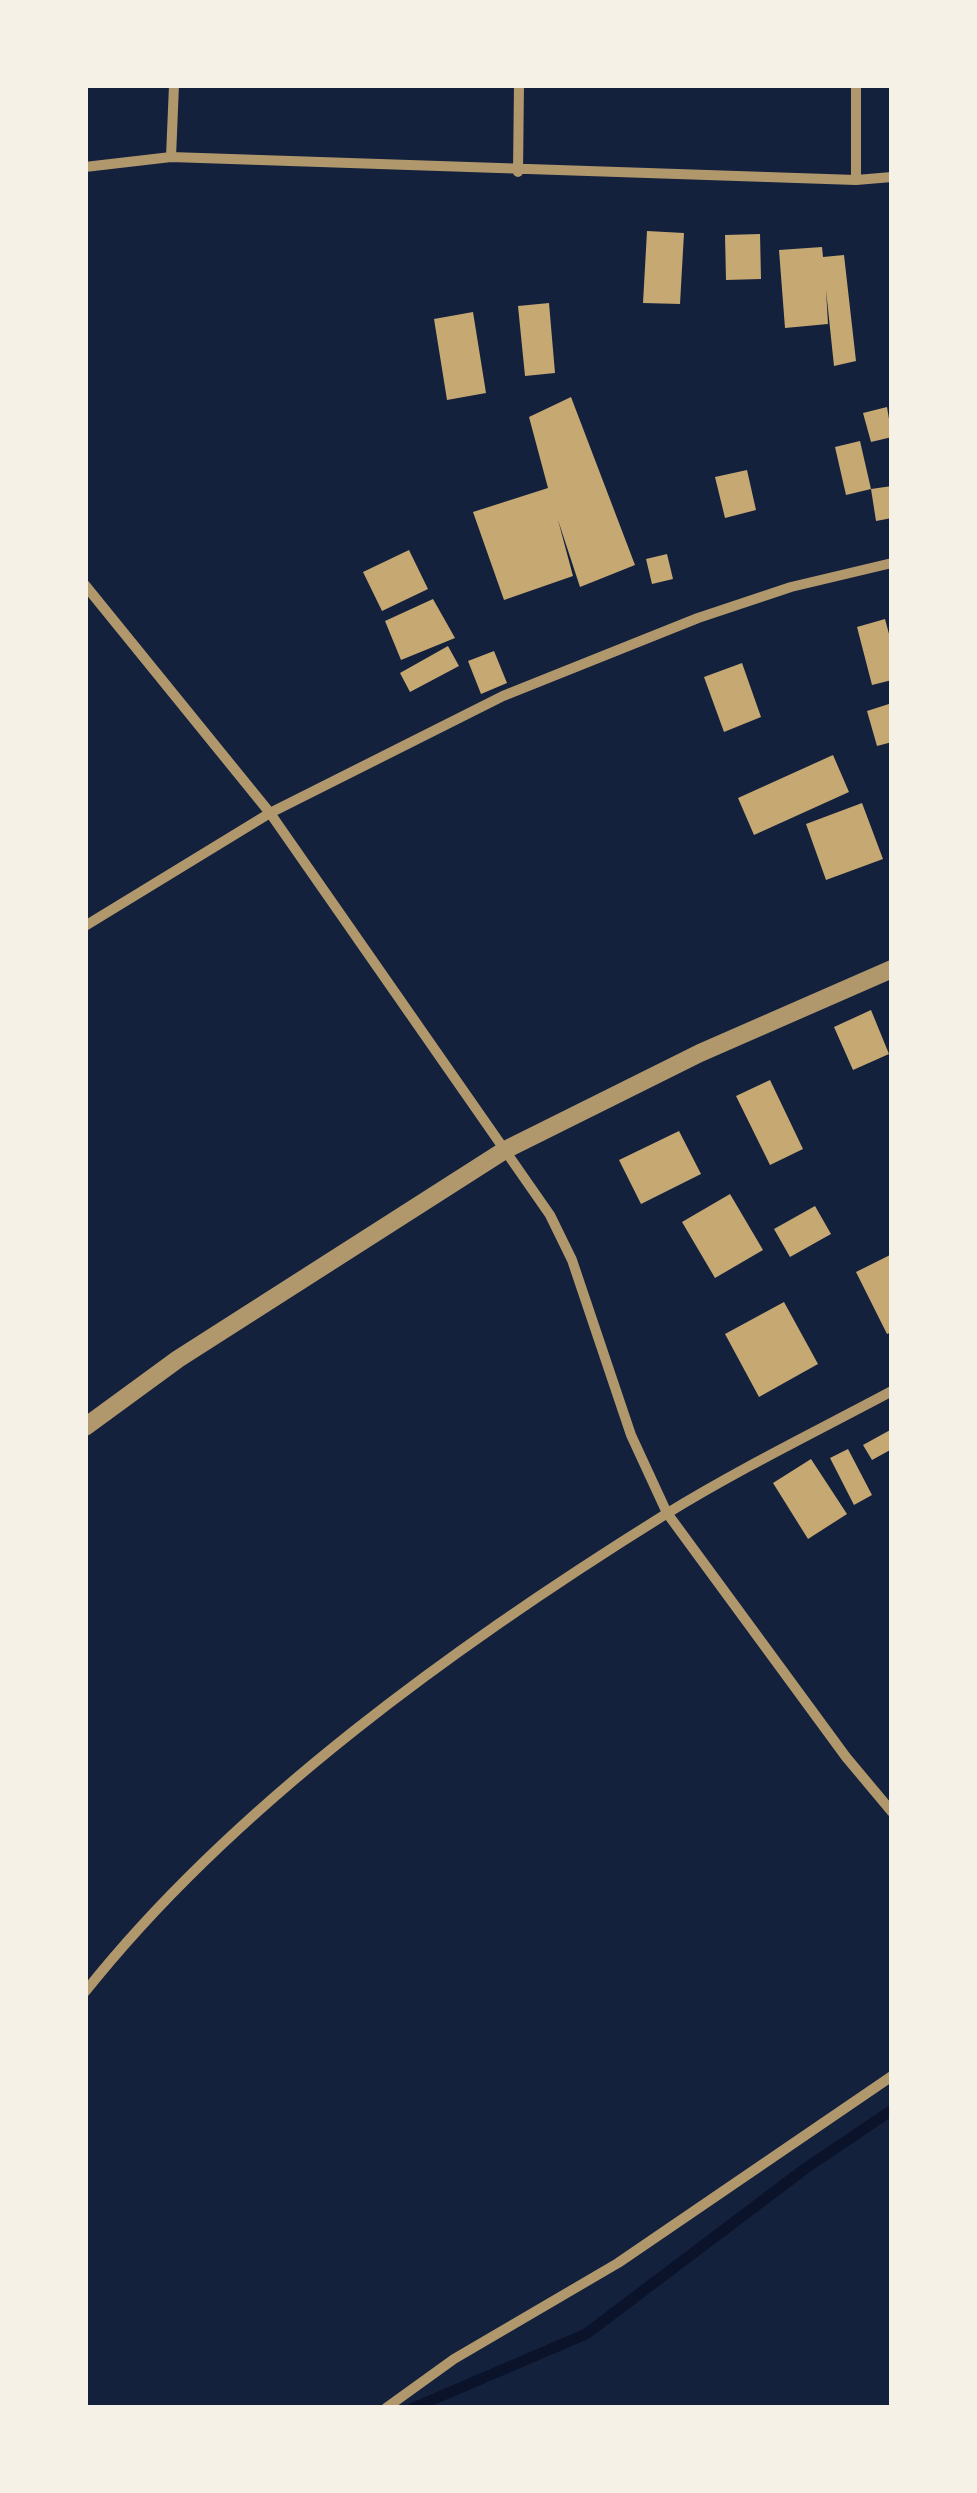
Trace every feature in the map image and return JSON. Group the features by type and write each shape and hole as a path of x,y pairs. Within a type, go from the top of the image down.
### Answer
{"street":[{"path":"172,158 174,85"},
{"path":"518,172 519,85"},
{"path":"856,85 856,180"},
{"path":"85,167 172,158 518,172 856,180 892,176"},
{"path":"85,926 270,813 520,688 791,587 892,563"},
{"path":"85,585 270,813 550,1215 572,1260 631,1435 668,1513 846,1757 892,1812"},
{"path":"85,1427 178,1358 505,1150 700,1054 892,970"},
{"path":"85,1992 113,1957 297,1776 444,1663 668,1513 892,1391"},
{"path":"386,2408 454,2359 618,2263 892,2076"}],"building":[{"path":"647,231 684,233 680,304 643,303"},
{"path":"760,234 761,279 726,280 725,235"},
{"path":"822,247 823,257 844,255 856,361 834,366 826,290 828,324 785,328 779,250"},
{"path":"549,303 555,373 525,376 518,306"},
{"path":"473,312 486,393 447,400 434,319"},
{"path":"571,397 635,565 580,587 558,520 573,576 504,600 473,512 548,488 529,417"},
{"path":"887,407 892,437 871,442 863,413"},
{"path":"860,441 871,489 846,495 835,447"},
{"path":"747,470 756,510 725,518 715,477"},
{"path":"892,486 892,518 876,521 871,489"},
{"path":"409,550 428,589 382,611 363,572"},
{"path":"667,554 673,579 652,584 646,559"},
{"path":"433,599 455,638 401,660 385,621"},
{"path":"885,619 892,645 892,680 872,685 857,627"},
{"path":"448,646 459,666 410,692 400,673"},
{"path":"494,651 507,683 481,694 468,661"},
{"path":"742,663 761,717 724,732 704,677"},
{"path":"892,703 892,742 877,746 867,711"},
{"path":"833,755 849,792 754,835 738,798"},
{"path":"862,803 883,859 826,880 806,824"},
{"path":"871,1010 889,1054 853,1070 834,1027"},
{"path":"770,1080 803,1149 770,1165 736,1096"},
{"path":"679,1131 701,1174 641,1204 619,1160"},
{"path":"730,1194 763,1250 715,1278 682,1222"},
{"path":"815,1206 831,1234 790,1257 774,1229"},
{"path":"892,1254 892,1332 887,1334 856,1272"},
{"path":"784,1302 818,1364 759,1397 725,1334"},
{"path":"892,1429 892,1449 872,1460 863,1445"},
{"path":"848,1449 872,1495 854,1505 830,1458"},
{"path":"811,1459 847,1514 808,1539 773,1483"}],"waterway":[{"path":"413,2408 586,2334 806,2168 892,2110"}]}
